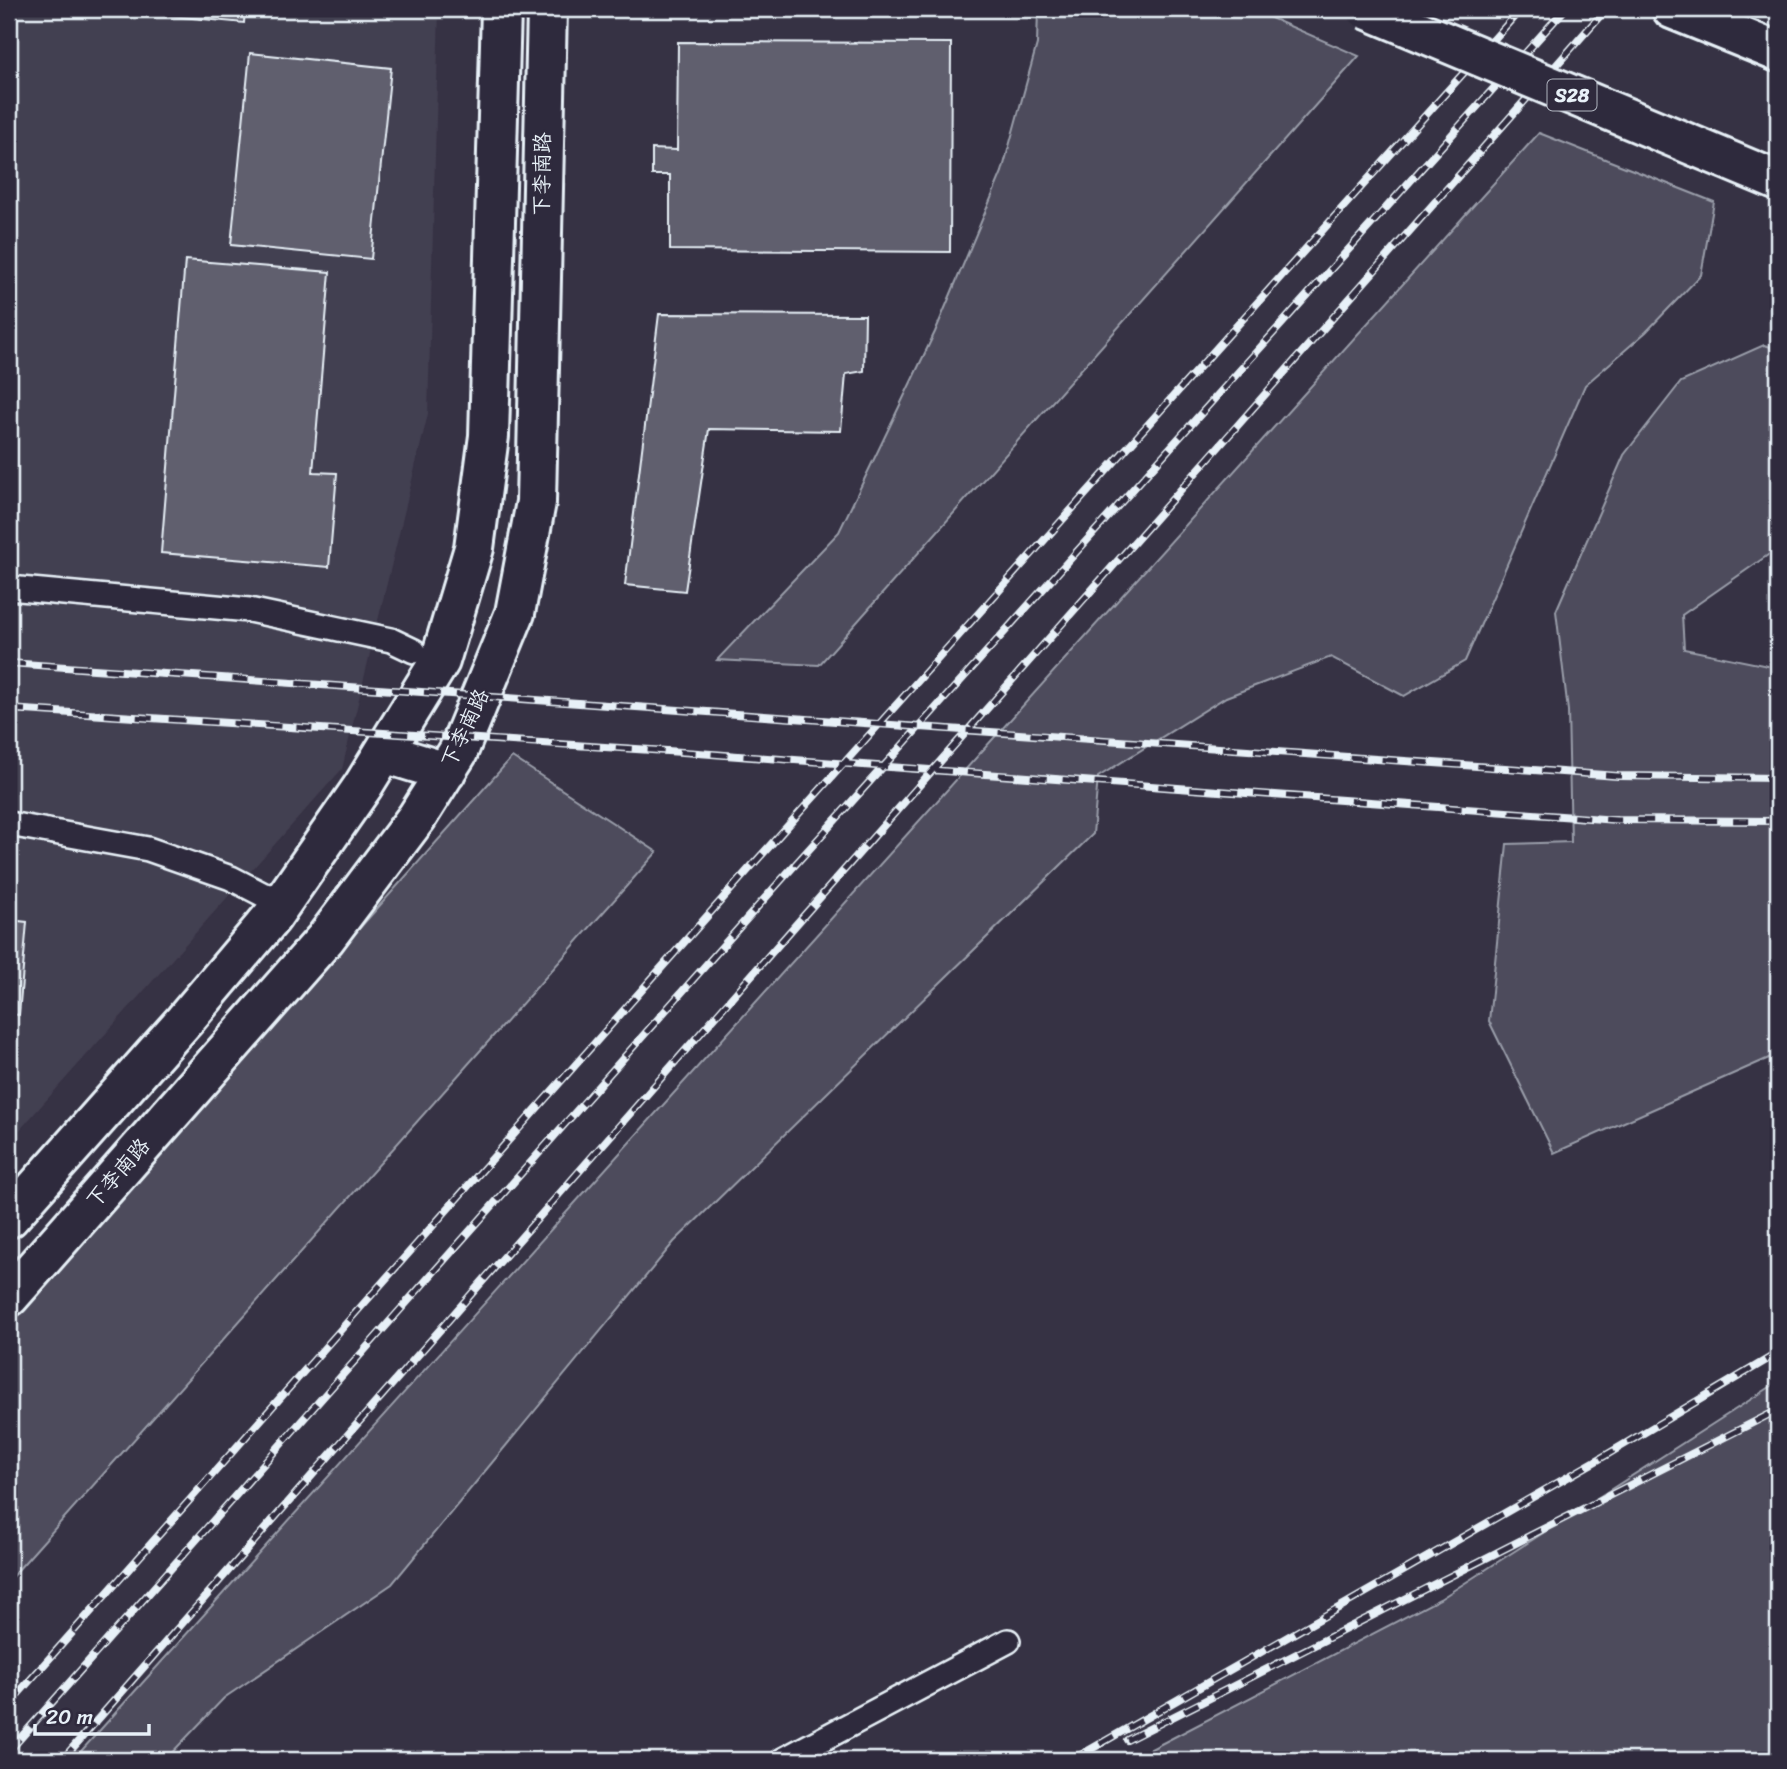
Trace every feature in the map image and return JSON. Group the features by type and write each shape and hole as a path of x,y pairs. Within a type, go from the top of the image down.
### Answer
{"main road":[{"path":"9,1218 184,1021 272,917 384,753 474,548 489,436 501,9"},
{"name":"下李南路","path":"9,1297 326,939 417,817 458,752 515,613 536,502 547,9"},
{"name":"S28","path":"1366,9 1778,181"},
{"path":"1672,9 1778,52"},
{"path":"427,656 491,672"},
{"path":"384,753 446,772"}],"lane":[{"path":"9,588 249,610 391,640 427,656"},
{"path":"9,824 148,849 231,878 264,895 285,898"},
{"path":"783,1760 1008,1641"}],"shaded area":[{"path":"9,9 439,9 428,414 342,769 9,1142"},
{"path":"1038,9 1250,9 1359,56 819,665 717,660 839,532 935,332 1002,172 1037,44"},
{"path":"1539,133 1714,202 1701,275 1646,332 1585,385 1465,661 1404,696 1331,657 1226,697 1098,777 1093,834 674,1242 392,1584 224,1698 165,1760 73,1760"},
{"path":"1764,345 1778,349 1778,548 1682,615 1684,649 1778,668 1778,1054 1554,1153 1489,1021 1507,844 1571,842 1568,711 1556,611 1624,455 1681,382"},
{"path":"512,757 657,852 9,1580 9,1322"},
{"path":"1778,1382 1778,1753 1765,1760 1130,1760 1440,1599"}],"building":[{"path":"97,9 245,9 244,23"},
{"path":"678,42 951,43 950,252 670,250 670,175 652,175 652,149 677,150"},
{"path":"250,53 391,68 371,259 231,245"},
{"path":"185,260 330,272 313,472 337,473 329,567 161,553"},
{"path":"659,314 865,315 864,371 846,374 841,431 709,429 685,591 625,585"},
{"path":"9,920 27,922 19,1015 9,1014"}],"railway":[{"path":"9,1704 749,869 1521,9"},
{"path":"9,1751 775,887 1565,9"},
{"path":"62,1760 1606,9"},
{"path":"9,663 1618,776 1778,778"},
{"path":"9,709 698,753 1617,820 1778,821"},
{"path":"1072,1760 1608,1454 1778,1353"},
{"path":"1127,1740 1778,1410"}]}
